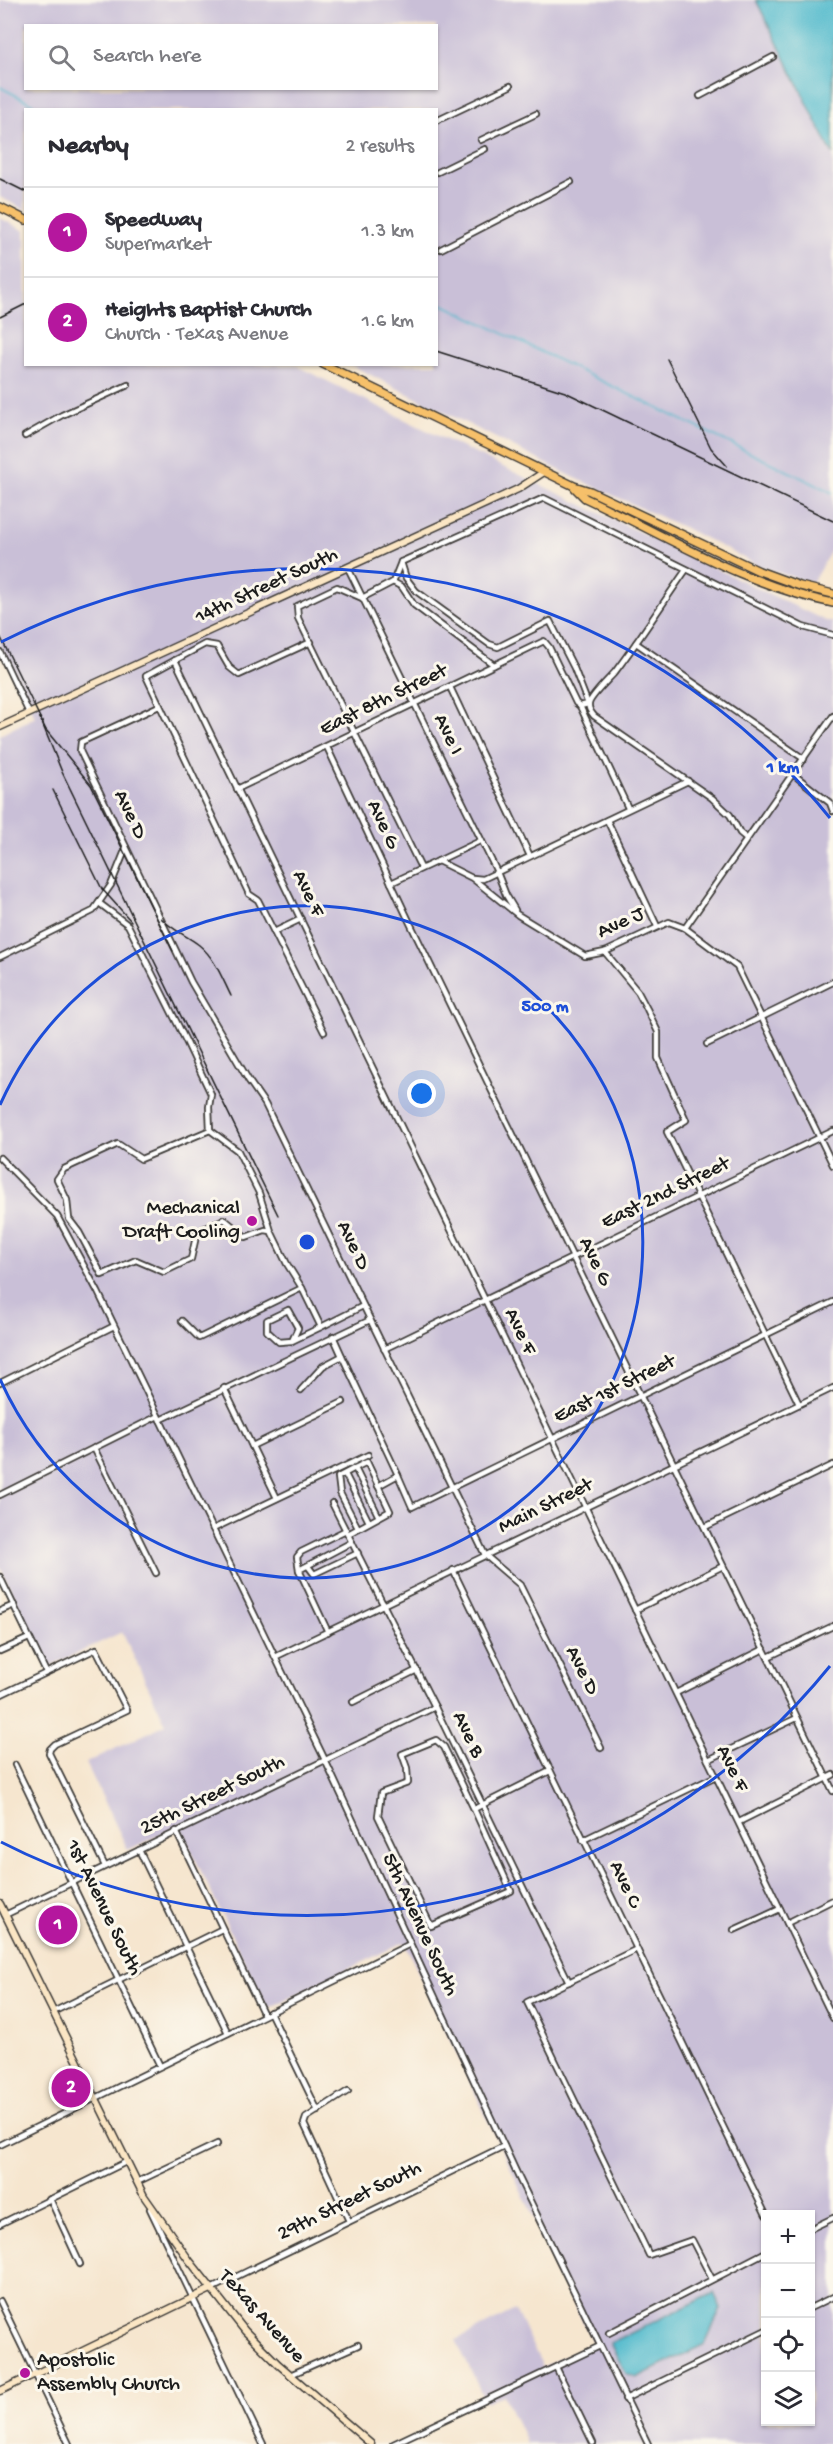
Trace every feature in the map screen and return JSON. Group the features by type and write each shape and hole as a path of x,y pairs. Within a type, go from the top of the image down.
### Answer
{"main road":[{"path":"0,207 24,219"},
{"path":"327,366 544,472 590,491 759,571 800,586 833,594"},
{"path":"574,486 585,498 747,577 801,596 833,603"}],"street":[{"path":"700,96 773,57"},
{"path":"438,120 510,86"},
{"path":"481,140 536,114"},
{"path":"438,172 485,149"},
{"path":"441,249 571,182"},
{"path":"24,436 62,415 128,385"},
{"name":"14th Street South","path":"0,727 518,489 544,472"},
{"path":"421,868 298,618 297,606 337,587 362,598 393,582 400,562 544,498 803,627 833,635"},
{"path":"400,562 406,578 416,591 489,644 498,647 550,621 574,668 589,710 594,716 712,798 730,815 740,833 746,838"},
{"name":"Ave I","path":"348,568 497,872 506,895 518,915"},
{"path":"628,808 580,706 588,704 636,644 686,570"},
{"path":"393,582 402,587 414,605 494,665"},
{"name":"East 8th Street","path":"237,789 544,641 576,703 580,706"},
{"path":"311,642 239,675 229,667 217,646 205,645 146,676 249,894 258,900 324,1032"},
{"path":"636,644 804,759"},
{"path":"0,652 29,713"},
{"name":"Ave F","path":"175,660 833,2018"},
{"path":"450,687 530,856"},
{"name":"Ave D","path":"159,706 81,742 80,751 191,982 265,1104 484,1555 520,1586 601,1748"},
{"path":"833,716 831,723 746,838 685,928 737,967 833,1165"},
{"name":"Ave G","path":"327,747 833,1791"},
{"path":"793,774 830,803 833,811"},
{"path":"472,878 483,879 628,808 688,782"},
{"path":"607,820 657,926"},
{"path":"392,883 480,841"},
{"path":"0,957 93,911 111,885 126,848"},
{"name":"Ave J","path":"438,861 472,878 518,915 585,956 604,952 669,922 685,928"},
{"path":"99,903 128,925 186,1041 211,1094 210,1130"},
{"path":"274,932 301,919"},
{"path":"604,952 638,992 658,1032 658,1058 686,1120 667,1132 799,1404"},
{"path":"707,1044 833,982"},
{"path":"210,1130 238,1151 259,1193 271,1231 321,1327"},
{"path":"210,1130 141,1159 118,1144 64,1169 57,1179 67,1200 69,1219 79,1232 102,1275 136,1260 164,1272 191,1259 197,1232 224,1219 246,1237 265,1230 271,1231"},
{"name":"East 2nd Street","path":"384,1349 833,1131"},
{"name":"5th Avenue South","path":"0,1158 57,1216 114,1326 325,1760 504,2146 648,2444"},
{"path":"183,1322 199,1338 302,1288"},
{"name":"East 1st Street","path":"398,1475 412,1507 833,1302"},
{"path":"292,1341 298,1328 288,1310 267,1320 267,1331 279,1342 292,1341 363,1306"},
{"path":"0,1495 94,1448 370,1320"},
{"path":"0,1383 114,1326"},
{"path":"333,1336 398,1475 378,1486"},
{"path":"301,1390 323,1366 342,1356"},
{"path":"224,1388 277,1498"},
{"name":"Main Street","path":"275,1657 833,1388"},
{"path":"252,1446 343,1402"},
{"path":"94,1448 156,1573"},
{"path":"213,1529 368,1455"},
{"path":"328,1632 299,1570 297,1557 301,1552 358,1528 390,1511 367,1462 338,1478 340,1493 358,1528"},
{"path":"705,1527 833,1465"},
{"path":"355,1467 379,1516"},
{"path":"345,1474 369,1522"},
{"name":"Ave B","path":"332,1503 417,1670 569,1982"},
{"path":"299,1570 352,1542"},
{"path":"308,1566 314,1574 358,1553"},
{"path":"635,1610 723,1566"},
{"name":"Ave C","path":"453,1570 763,2210"},
{"path":"0,1576 46,1672"},
{"path":"0,1611 14,1605"},
{"path":"768,1657 833,1626"},
{"path":"0,1652 29,1638"},
{"path":"0,1695 96,1649 128,1710 55,1744 49,1753 105,1866"},
{"path":"676,1693 764,1649"},
{"path":"353,1702 417,1670"},
{"name":"25th Street South","path":"3,1916 435,1707"},
{"path":"708,1760 797,1718"},
{"path":"436,1740 444,1747 474,1809 511,1892 431,1926 378,1816 381,1792 408,1782 407,1768 402,1754 436,1740"},
{"name":"1st Avenue South","path":"15,1765 160,2066"},
{"path":"474,1809 550,1771"},
{"path":"739,1822 833,1775"},
{"path":"583,1840 716,1776"},
{"path":"176,1831 264,2015"},
{"path":"139,1850 228,2033"},
{"path":"787,1923 833,1900"},
{"name":"Texas Avenue","path":"0,1904 3,1916 144,2196 263,2444"},
{"path":"734,1930 780,1909"},
{"path":"53,2012 222,1929"},
{"path":"0,2145 410,1944"},
{"path":"637,1949 527,2002 649,2255 692,2240 712,2280"},
{"path":"270,2012 318,2111"},
{"path":"348,2091 306,2118 304,2124 310,2142 349,2221"},
{"path":"137,2182 217,2144"},
{"name":"29th Street South","path":"210,2289 504,2146"},
{"path":"0,2224 126,2162"},
{"name":"Texas Avenue","path":"144,2196 210,2289 245,2331 291,2375 371,2444"},
{"path":"50,2199 80,2264"},
{"path":"815,2227 833,2218"},
{"path":"609,2333 761,2254"},
{"path":"0,2391 210,2289"},
{"path":"815,2305 833,2297"},
{"path":"0,2301 69,2444"},
{"path":"625,2399 761,2332"},
{"path":"291,2375 358,2345"},
{"path":"393,2444 600,2346"},
{"path":"556,2367 593,2443"}],"shaded area":[{"path":"0,0 756,0 833,155 833,547 812,583 761,567 689,530 571,476 353,366 438,366 438,108 24,108 24,209 0,197"},
{"path":"0,218 24,230 24,366 297,366 434,434 828,622 833,622 833,2444 527,2444 504,2395 486,2403 456,2340 515,2310 543,2367 593,2343 404,1942 267,2009 179,1825 128,1850 86,1763 166,1724 122,1632 48,1667 0,1567 0,735 35,717 0,645"}],"water":[{"path":"756,0 833,0 833,155"},
{"path":"714,2293 721,2308 705,2344 636,2378 626,2374 610,2343"}],"waterway":[{"path":"0,87 40,108"},
{"path":"438,302 833,493"}],"railway":[{"path":"0,179 24,191"},
{"path":"0,317 24,305"},
{"path":"438,352 565,392 833,521"},
{"path":"667,359 711,448 727,466"},
{"path":"0,636 46,730 91,785 173,951"},
{"path":"40,718 62,772 278,1215"},
{"path":"53,790 102,889 131,921"},
{"path":"161,918 205,950 218,969 231,996"}],"place":[{"name":"Mechanical Draft Cooling","path":"252,1221"},
{"name":"Speedway","path":"58,1925"},
{"name":"Heights Baptist Church","path":"71,2088"},
{"name":"Apostolic Assembly Church","path":"25,2373"}]}
